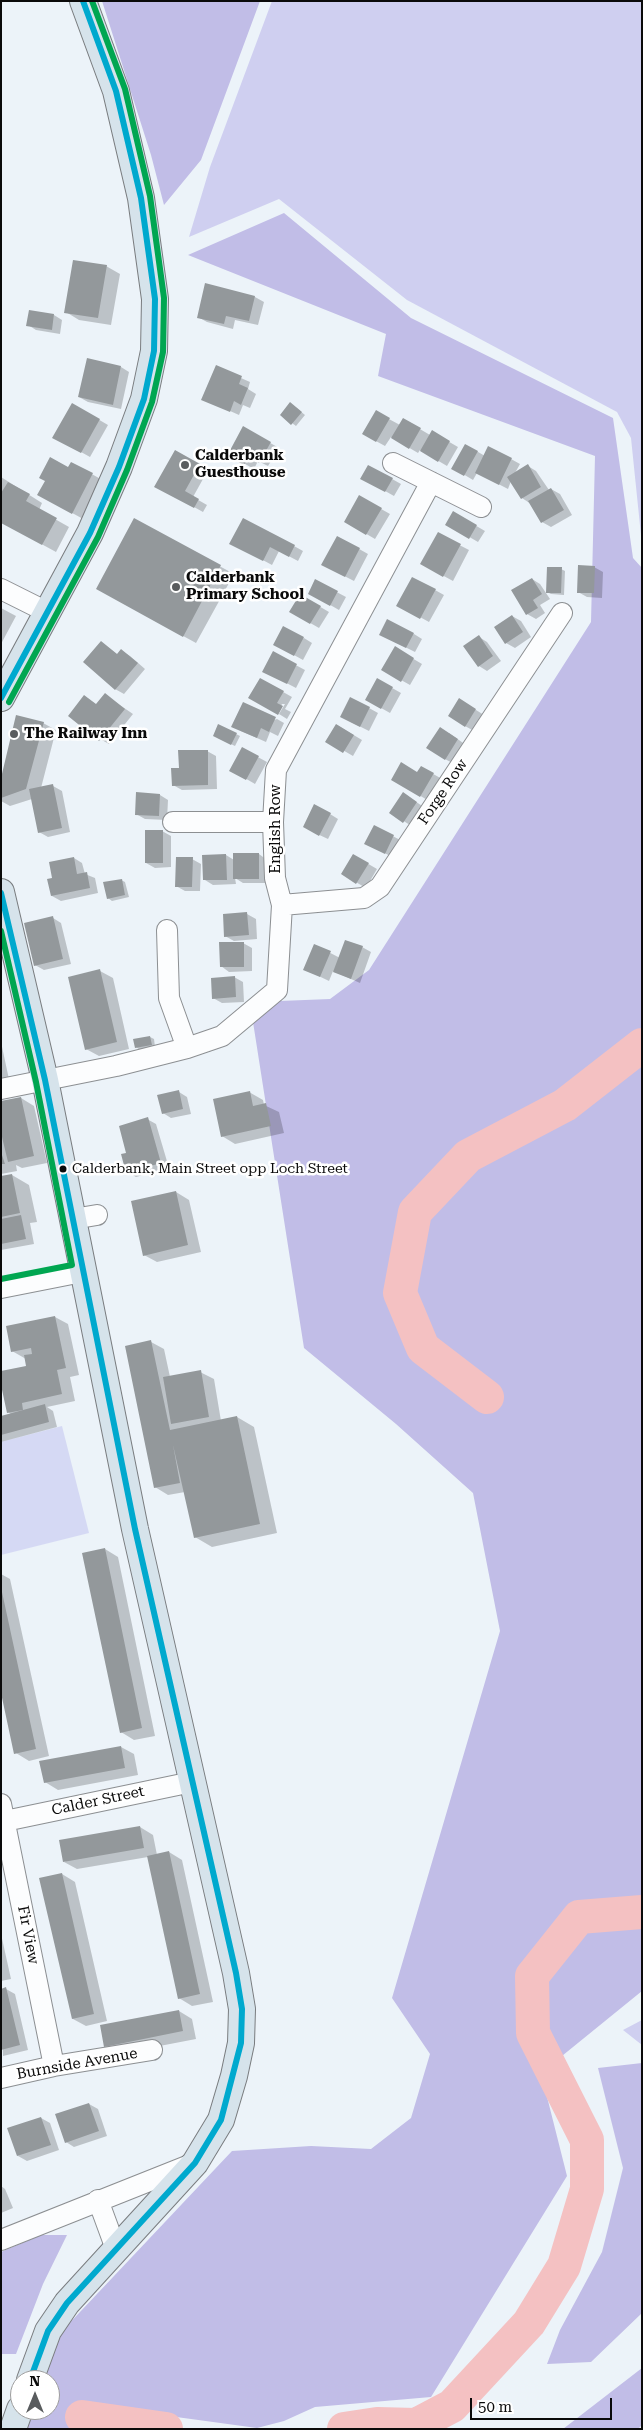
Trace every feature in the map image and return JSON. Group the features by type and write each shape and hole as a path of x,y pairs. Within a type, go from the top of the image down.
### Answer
{"main road":[{"path":"1,698 90,533 119,467 144,398 154,351 155,298 141,198 116,91 83,1"},
{"path":"1,892 45,1080 85,1217 82,1272 135,1529 236,1974 242,2009 241,2043 234,2076 221,2120 195,2163 67,2303 48,2331 33,2370"}],"street":[{"path":"393,463 481,507"},
{"name":"English Row","path":"1,1089 116,1066 187,1048 222,1036 277,990 282,906 276,878 273,822 276,770 431,482"},
{"path":"1,589 47,612"},
{"name":"Forge Row","path":"282,906 364,898 380,887 562,613"},
{"path":"173,822 273,822"},
{"path":"167,930 169,998 187,1048"},
{"path":"1,1288 82,1272"},
{"name":"Calder Street","path":"3,1812 192,1782"},
{"name":"Fir View","path":"3,1812 54,2066"},
{"name":"Burnside Avenue","path":"1,2078 54,2066 152,2050"},
{"path":"1,2240 195,2163"},
{"path":"98,2200 116,2249"}],"shaded area":[{"path":"102,1 260,1 201,160 164,205 151,155"},
{"path":"272,1 642,1 642,545 631,438 617,412 407,300 279,199 189,237 210,167"},
{"path":"284,213 411,318 613,418 633,558 642,568 642,1991 541,2073 567,2176 431,2397 315,2407 284,2421 257,2428 169,2416 129,2422 108,2429 24,2429 26,2420 60,2420 60,2370 40,2370 46,2348 232,2151 311,2146 371,2149 411,2118 430,2054 392,1998 500,1631 473,1493 396,1424 304,1348 253,1022 280,1001 330,999 369,970 591,622 595,456 378,376 386,334 188,255"},
{"path":"62,1426 89,1533 1,1555 1,1442"},
{"path":"642,2020 642,2045 623,2030"},
{"path":"642,2063 642,2313 591,2362 547,2364 560,2330 602,2252 623,2168 598,2068"},
{"path":"41,2235 67,2235 43,2284 16,2354 1,2354 1,2252"},
{"path":"642,2368 642,2425 638,2429 563,2429"}],"building":[{"path":"73,260 107,265 98,318 64,313"},
{"path":"205,283 255,296 249,321 226,316 224,324 197,318"},
{"path":"29,310 54,314 52,330 26,326"},
{"path":"87,358 121,366 113,405 78,397"},
{"path":"216,365 242,376 239,384 248,388 241,405 234,401 230,412 201,400"},
{"path":"290,402 302,412 291,425 280,415"},
{"path":"72,403 100,419 81,453 52,438"},
{"path":"376,410 390,418 376,442 362,434"},
{"path":"403,418 421,428 409,449 391,438"},
{"path":"243,426 271,442 259,463 249,457 244,465 227,456"},
{"path":"432,430 450,441 438,462 420,451"},
{"path":"465,444 478,451 464,476 451,469"},
{"path":"488,446 512,458 499,485 475,473"},
{"path":"175,450 200,464 185,491 199,499 194,508 154,487"},
{"path":"50,457 68,467 71,462 93,473 72,514 37,495 45,481 39,478"},
{"path":"528,464 541,487 521,499 507,477"},
{"path":"368,465 393,478 385,492 360,479"},
{"path":"8,482 30,494 26,501 57,518 42,545 1,523 1,493"},
{"path":"551,488 564,510 541,523 528,501"},
{"path":"359,495 382,508 366,535 344,522"},
{"path":"453,511 477,525 469,539 445,525"},
{"path":"134,518 221,565 183,637 96,589"},
{"path":"243,518 295,545 289,557 270,547 263,561 229,544"},
{"path":"438,532 461,544 443,577 420,564"},
{"path":"337,536 360,548 345,577 321,565"},
{"path":"578,565 595,566 594,593 577,593"},
{"path":"547,567 562,567 561,593 546,593"},
{"path":"412,577 436,589 420,619 396,606"},
{"path":"532,578 542,594 533,600 538,608 526,615 511,590"},
{"path":"315,579 338,591 330,606 308,594"},
{"path":"300,594 321,606 310,624 289,612"},
{"path":"512,615 523,632 505,644 494,627"},
{"path":"387,619 414,633 406,648 379,635"},
{"path":"283,626 304,637 294,656 273,645"},
{"path":"479,635 493,656 478,667 463,646"},
{"path":"101,641 117,654 121,649 138,663 115,690 83,662"},
{"path":"395,646 414,658 401,682 381,670"},
{"path":"273,651 297,664 287,684 262,672"},
{"path":"260,678 284,691 277,703 283,706 278,715 248,698"},
{"path":"377,678 393,687 381,709 365,700"},
{"path":"105,693 125,709 99,741 68,716 84,695 96,704"},
{"path":"350,697 370,707 360,727 340,717"},
{"path":"459,698 476,709 465,727 448,716"},
{"path":"243,702 276,717 269,732 261,728 257,738 231,727"},
{"path":"16,715 44,722 26,789 1,798 1,778"},
{"path":"218,724 237,733 231,745 213,736"},
{"path":"336,724 354,735 343,753 325,742"},
{"path":"440,727 458,739 445,760 426,748"},
{"path":"242,747 259,756 246,780 229,771"},
{"path":"178,750 208,750 208,785 172,786 171,768 179,768"},
{"path":"401,762 417,772 421,766 434,773 420,797 391,780"},
{"path":"53,784 62,828 38,833 29,789"},
{"path":"136,792 160,794 159,816 135,815"},
{"path":"403,792 417,802 403,823 389,813"},
{"path":"314,804 331,813 319,836 303,827"},
{"path":"374,825 394,835 385,854 364,844"},
{"path":"145,830 163,830 163,863 145,863"},
{"path":"233,853 259,853 259,879 233,879"},
{"path":"226,854 227,880 203,880 202,855"},
{"path":"353,854 369,863 356,884 341,874"},
{"path":"74,857 77,874 87,872 90,888 51,896 47,879 52,878 49,862"},
{"path":"176,857 193,857 192,887 175,887"},
{"path":"122,879 125,895 107,899 103,882"},
{"path":"247,912 249,935 224,937 223,914"},
{"path":"53,916 63,959 34,966 24,923"},
{"path":"345,940 363,946 351,979 333,972"},
{"path":"219,942 244,942 244,967 220,967"},
{"path":"314,944 331,951 320,977 303,970"},
{"path":"100,969 117,1042 85,1050 68,977"},
{"path":"235,976 236,997 212,999 211,978"},
{"path":"150,1036 152,1045 135,1048 133,1039"},
{"path":"179,1090 183,1109 162,1114 157,1095"},
{"path":"250,1091 253,1106 266,1103 271,1126 221,1137 213,1099"},
{"path":"21,1097 34,1156 8,1162 1,1133 1,1101"},
{"path":"148,1117 161,1163 126,1173 121,1154 126,1153 119,1126"},
{"path":"1,1152 5,1164 1,1164"},
{"path":"12,1174 20,1213 1,1217 1,1176"},
{"path":"176,1191 188,1245 143,1256 131,1201"},
{"path":"21,1215 26,1239 1,1244 1,1219"},
{"path":"55,1316 66,1368 57,1370 62,1394 22,1403 23,1410 7,1413 1,1385 1,1371 26,1366 24,1355 32,1354 31,1348 11,1352 6,1326"},
{"path":"151,1340 170,1430 237,1416 260,1524 194,1538 173,1445 180,1483 154,1488 125,1346"},
{"path":"201,1370 209,1417 171,1424 163,1377"},
{"path":"45,1404 49,1422 1,1435 1,1416"},
{"path":"105,1548 142,1728 120,1733 82,1553"},
{"path":"2,1592 36,1749 14,1754 1,1693"},
{"path":"121,1746 125,1768 44,1783 39,1761"},
{"path":"140,1826 144,1848 63,1862 59,1840"},
{"path":"169,1851 200,1994 178,1999 147,1856"},
{"path":"62,1873 94,2014 72,2019 39,1878"},
{"path":"6,1987 20,2045 1,2050 1,1989"},
{"path":"179,2010 183,2031 104,2047 100,2025"},
{"path":"89,2103 99,2131 65,2143 55,2114"},
{"path":"41,2117 51,2145 17,2156 7,2128"}],"waterway":[{"path":"487,1397 423,1348 400,1293 415,1212 468,1156 565,1105 642,1045"},
{"path":"344,2429 377,2424 416,2425 452,2406 529,2323 564,2266 587,2189 587,2140 533,2033 532,1976 579,1917 642,1912"},
{"path":"82,2417 166,2429"}],"transit line":[{"path":"1,698 90,533 119,467 144,399 154,351 155,299 141,198 116,91 83,1"},
{"path":"9,702 98,537 127,470 152,402 163,352 164,298 150,196 125,89 92,1"},
{"path":"1,893 45,1080 135,1529 236,1973 242,2009 241,2043 221,2120 195,2163 67,2303 48,2331 34,2370"},
{"path":"1,931 36,1082 72,1265 1,1279"}],"place":[{"name":"Calderbank Guesthouse","path":"185,465"},
{"name":"Calderbank Primary School","path":"176,587"},
{"name":"The Railway Inn","path":"14,734"},
{"name":"Calderbank, Main Street opp Loch Street","path":"63,1169"}]}
